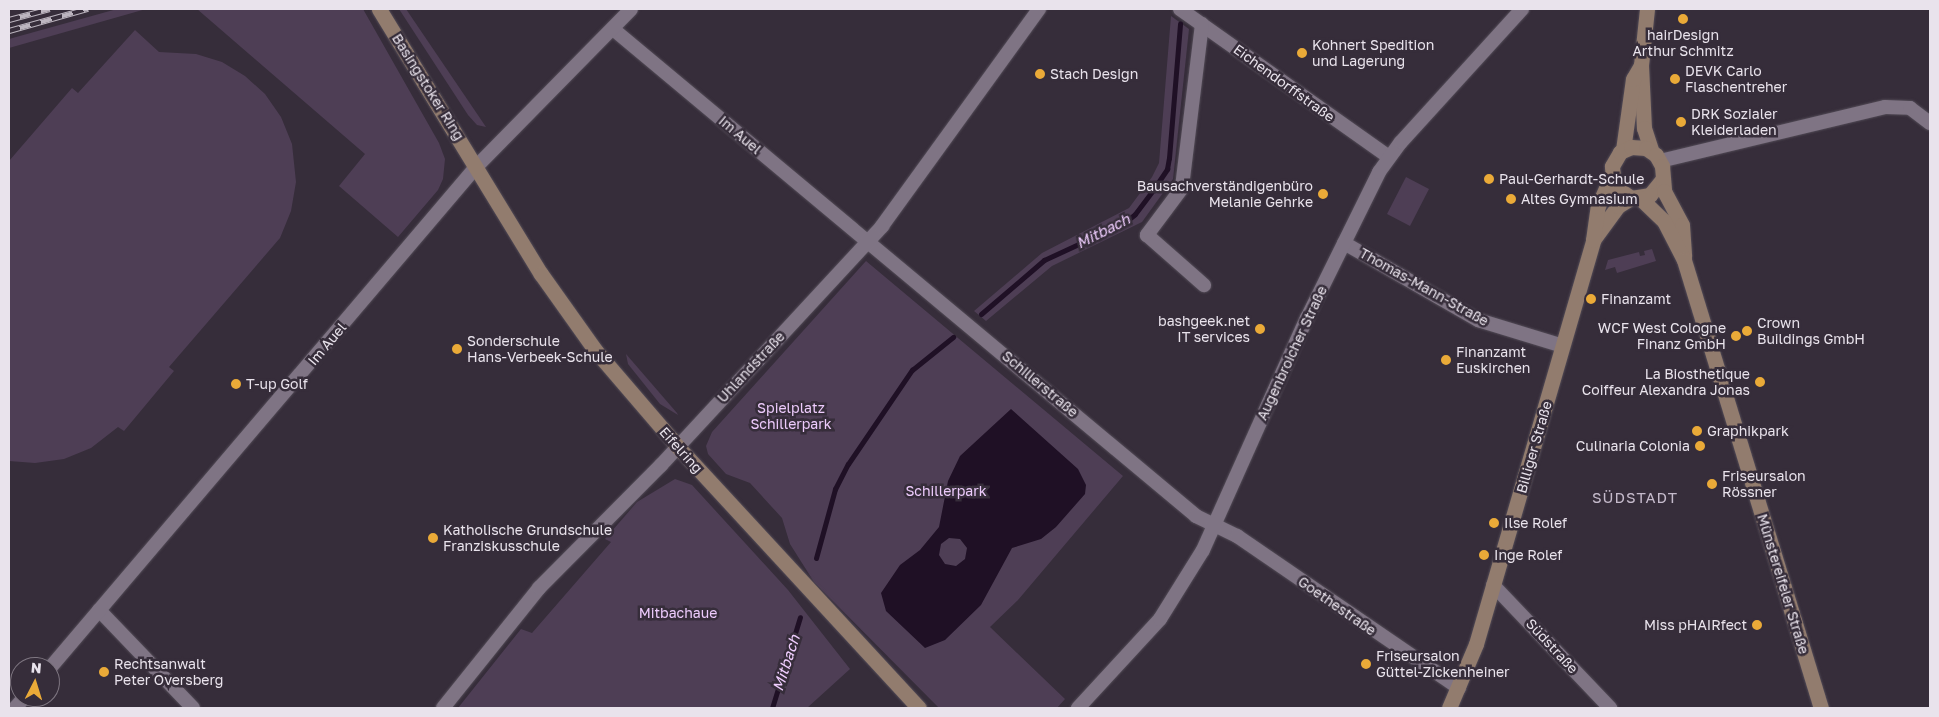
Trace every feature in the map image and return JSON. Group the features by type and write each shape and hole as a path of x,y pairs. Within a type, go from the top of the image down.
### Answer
{"street":[{"name":"Basingstoker Ring","path":"379,9 476,166"},
{"name":"Im Auel","path":"59,657 476,166 631,9"},
{"name":"Uhlandstraße","path":"443,708 539,588 678,447 882,226 1039,9"},
{"name":"Eichendorffstraße","path":"1180,9 1388,157"},
{"name":"Augenbroicher Straße","path":"1078,708 1160,619 1190,573 1344,243 1388,157 1522,9"},
{"path":"1647,9 1641,65 1644,125 1655,155 1662,180 1652,194 1635,198 1619,192 1611,177 1613,161 1623,150 1636,146 1655,155 1885,107 1910,108 1930,123"},
{"path":"1202,24 1184,180 1176,198 1147,236 1204,285"},
{"name":"Im Auel","path":"613,29 867,241"},
{"path":"1623,150 1632,88 1641,65"},
{"name":"Eifelring","path":"476,166 569,315 630,393 918,708"},
{"name":"Billiger Straße","path":"1448,708 1459,688 1493,585 1593,240 1598,206 1611,177"},
{"name":"Münstereifeler Straße","path":"1662,180 1682,225 1684,260"},
{"name":"Billiger Straße","path":"1593,240 1618,206 1635,198"},
{"name":"Münstereifeler Straße","path":"1635,198 1654,208 1664,221 1684,260 1821,708"},
{"name":"Schillerstraße","path":"867,241 1196,516 1213,525"},
{"name":"Thomas-Mann-Straße","path":"1344,243 1478,320 1563,346"},
{"name":"Goethestraße","path":"1213,525 1237,536 1459,688"},
{"name":"Südstraße","path":"1493,585 1610,708"},
{"path":"99,610 193,708"}],"green space":[{"path":"117,9 146,9 9,48 9,39"},
{"path":"197,9 363,9 439,143 445,159 443,179 438,190 398,237 339,186 365,154"},
{"path":"399,9 406,9 486,127 477,125 468,115"},
{"path":"1171,16 1189,29 1173,179 1142,222 1052,266 986,321 974,311 1042,253 1129,208 1152,177 1159,163"},
{"path":"135,30 159,52 196,54 222,62 245,76 265,94 281,117 292,144 296,182 291,211 280,238 169,367 174,371 124,431 118,427 91,448 64,459 35,463 9,461 9,161 72,88 78,93"},
{"path":"1406,177 1429,189 1410,226 1387,214"},
{"path":"1652,249 1656,261 1617,273 1615,267 1605,270 1608,260 1639,252 1640,256 1645,255 1644,251"},
{"name":"Schillerpark","path":"866,261 1123,476 1018,600 990,627 1065,699 1057,708 939,708 814,582 790,544 782,518 750,483 726,474 708,454 706,446 712,432"},
{"path":"626,354 678,415 660,404 628,364"},
{"name":"Mitbachaue","path":"675,479 692,485 788,590 850,669 807,708 458,708 521,629 532,633 611,542 605,539 637,502"}],"shaded area":[{"path":"1011,409 1078,469 1086,485 1085,494 1056,527 1041,539 1012,548 981,605 945,640 925,648 886,611 881,593 900,565 920,550 939,527 948,481 960,456","holes":["949,538 960,539 967,548 965,559 956,566 945,564 939,555 941,544"]}],"waterway":[{"name":"Mitbach","path":"981,314 1044,260 1124,223 1135,214 1155,187 1167,169 1169,158 1180,23"},
{"name":"Mitbach","path":"816,558 835,489 848,464 912,370 953,337"},
{"name":"Mitbach","path":"772,708 800,617"}],"railway":[{"path":"9,20 50,9"},
{"path":"9,31 88,9"}],"place":[{"name":"hairDesign Arthur Schmitz","path":"1683,19"},
{"name":"Kohnert Spedition und Lagerung","path":"1302,53"},
{"name":"Stach Design","path":"1040,74"},
{"name":"DEVK Carlo Flaschentreher","path":"1675,79"},
{"name":"DRK Sozialer Kleiderladen","path":"1681,122"},
{"name":"Paul-Gerhardt-Schule","path":"1489,179"},
{"name":"Bausachverständigenbüro Melanie Gehrke","path":"1323,194"},
{"name":"Altes Gymnasium","path":"1511,199"},
{"name":"Finanzamt","path":"1591,299"},
{"name":"bashgeek.net IT services","path":"1260,329"},
{"name":"Crown Buildings GmbH","path":"1747,331"},
{"name":"WCF West Cologne Finanz GmbH","path":"1736,336"},
{"name":"Sonderschule Hans-Verbeek-Schule","path":"457,349"},
{"name":"Finanzamt Euskirchen","path":"1446,360"},
{"name":"La Biosthetique Coiffeur Alexandra Jonas","path":"1760,382"},
{"name":"T-up Golf","path":"236,384"},
{"name":"Graphikpark","path":"1697,431"},
{"name":"Culinaria Colonia","path":"1700,446"},
{"name":"Friseursalon Rössner","path":"1712,484"},
{"name":"Ilse Rolef","path":"1494,523"},
{"name":"Katholische Grundschule Franziskusschule","path":"433,538"},
{"name":"Inge Rolef","path":"1484,555"},
{"name":"Miss pHAIRfect","path":"1757,625"},
{"name":"Friseursalon Güttel-Zickenheiner","path":"1366,664"},
{"name":"Rechtsanwalt Peter Oversberg","path":"104,672"}],"district":[{"name":"SÜDSTADT","path":"1635,498"}],"park label":[{"name":"Spielplatz Schillerpark","path":"791,416"}]}
